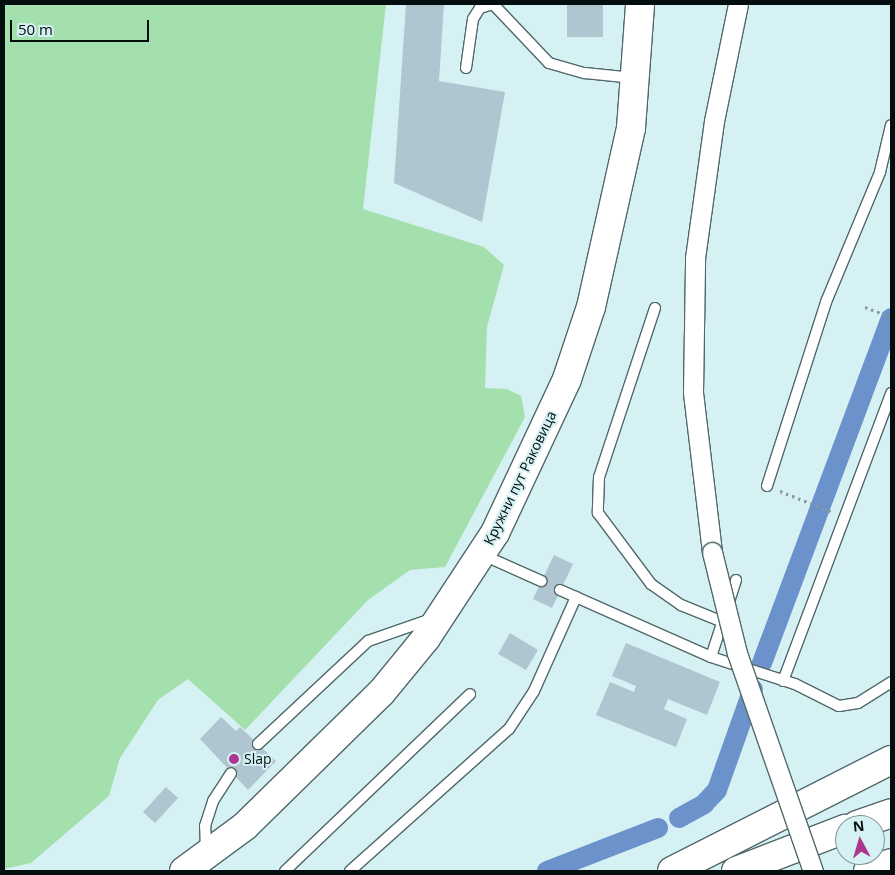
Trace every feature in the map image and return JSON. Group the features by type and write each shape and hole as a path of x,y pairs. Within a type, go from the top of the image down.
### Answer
{"main road":[{"name":"Кружни пут Раковица","path":"197,865 245,826 346,730 404,667 483,555 515,494 579,348 619,191 637,79 640,4"},
{"path":"672,871 891,760"},
{"path":"736,871 835,833"},
{"path":"868,871 891,863"}],"street":[{"path":"738,4 714,121 695,258 693,392 712,552 737,653 813,871"}],"lane":[{"path":"466,68 473,19 480,8 493,4 549,64 585,73 637,79"},
{"path":"766,486 826,302 880,172 891,125"},
{"path":"655,308 599,477 598,513 651,584 681,604 723,622"},
{"path":"784,681 891,393"},
{"path":"483,555 541,581"},
{"path":"711,657 736,580"},
{"path":"560,590 711,657 784,681 839,706 858,703 891,682"},
{"path":"350,871 509,729 534,691 576,597"},
{"path":"258,744 368,641 394,628 440,616"},
{"path":"285,871 470,694"},
{"path":"197,865 205,826 213,801 231,773"}],"path":[{"path":"865,307 891,316"},
{"path":"789,494 833,513"}],"green space":[{"path":"4,4 386,4 363,209 484,247 504,265 487,327 485,388 507,389 521,396 525,417 445,567 410,570 368,600 245,730 188,679 158,700 120,758 109,796 31,863 4,869"}],"building":[{"path":"406,4 444,4 439,81 505,92 482,222 394,183"},
{"path":"567,4 603,4 603,37 567,37"},
{"path":"554,555 573,564 552,608 533,599"},
{"path":"510,633 538,650 526,670 498,654"},
{"path":"626,643 720,682 707,715 668,699 664,709 687,719 676,747 596,715 610,682 634,692 636,686 612,676"},
{"path":"221,717 236,731 240,727 276,761 248,790 200,739"},
{"path":"166,787 178,798 155,823 143,812"}],"waterway":[{"path":"762,663 891,318"},
{"path":"679,818 704,804 717,790 753,689"},
{"path":"547,871 658,828"}],"place":[{"name":"Slap","path":"234,759"}]}
